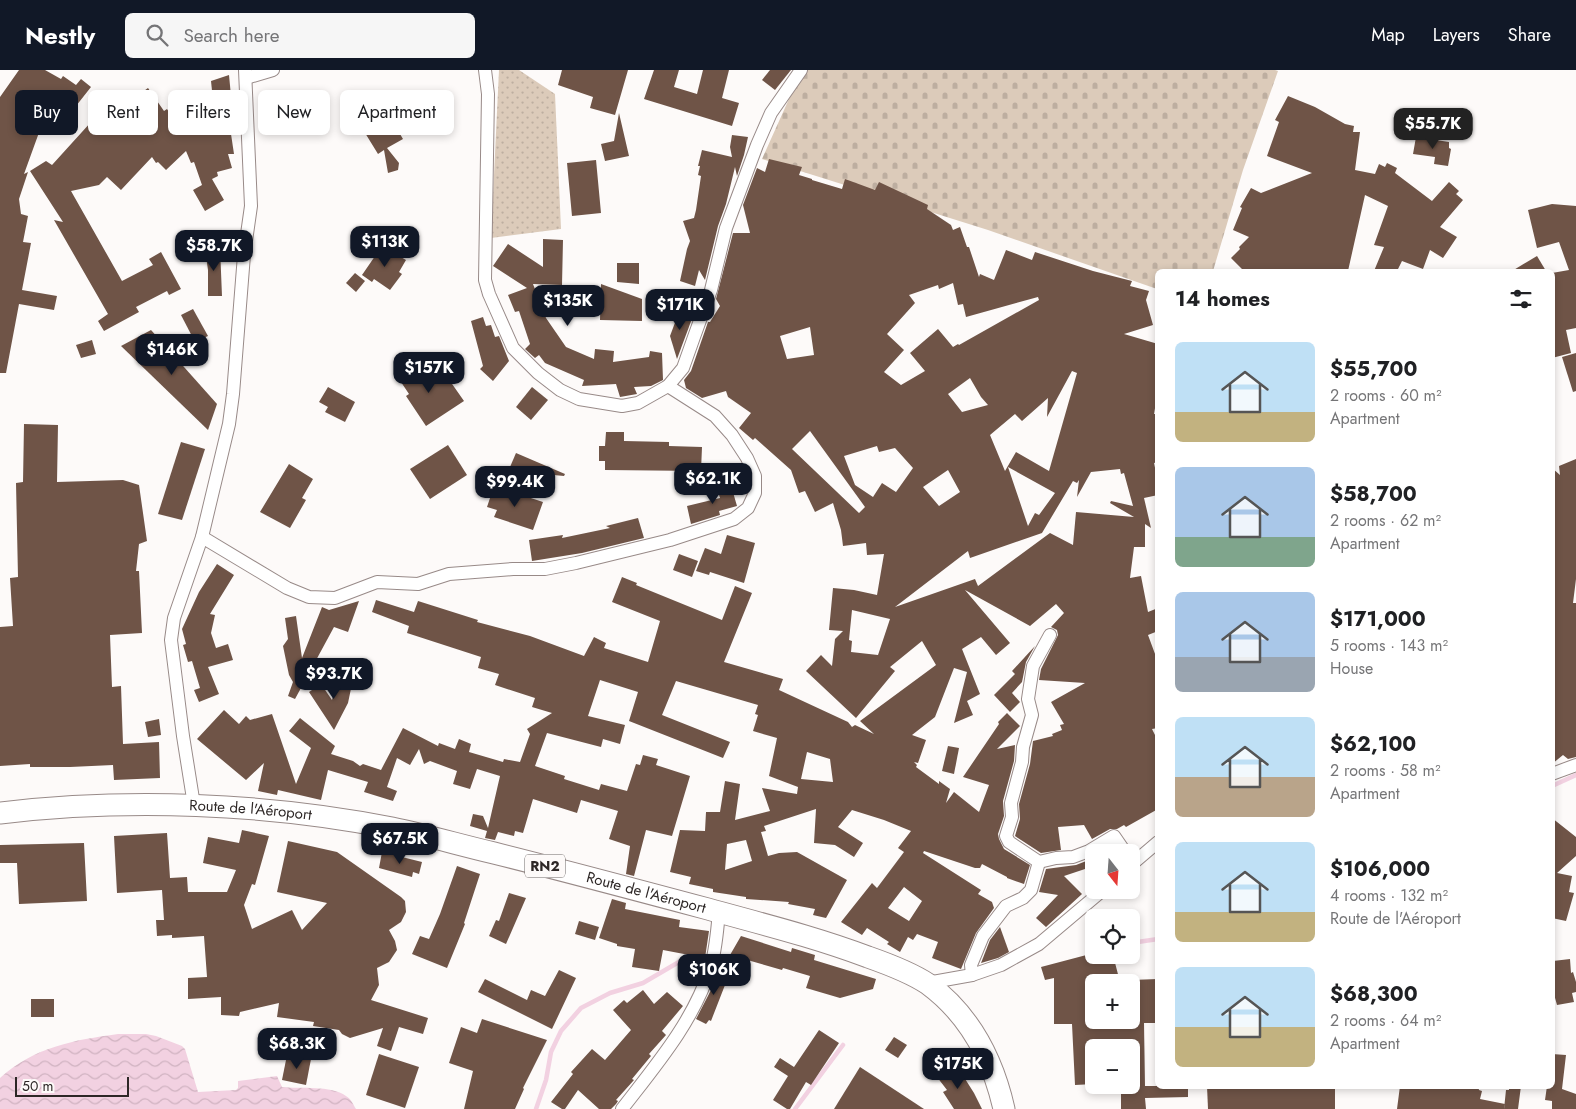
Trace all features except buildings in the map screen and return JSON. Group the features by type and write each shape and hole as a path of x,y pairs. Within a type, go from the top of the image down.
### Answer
{"highway":[{"name":"Route de l'Aéroport","path":"0,813 120,805 194,805 319,816 392,828 609,882 823,940 898,968 926,983 946,1000 982,1044 1000,1089 1004,1109"}],"street":[{"path":"194,805 171,640 174,618 202,537 228,424 236,369 244,255 251,206 246,74 273,70"},
{"path":"485,70 488,94 485,280 489,294 513,348 538,374 560,390 580,399 622,406 638,403 668,386 683,368 711,290 726,228 757,145 771,113 801,70"},
{"path":"202,537 287,588 309,597 335,598 377,582 418,584 449,574 513,569 545,569 576,563 670,540 734,519 748,508 755,493 756,476 732,435 715,416 668,386"},
{"path":"1050,635 1033,666 1028,699 1032,715 1023,747 1022,762 1011,803 1012,817 1006,836 1009,842 1039,862 1073,857 1085,852"},
{"path":"1555,773 1576,765"},
{"path":"1101,844 1114,836 1120,844"},
{"path":"1140,857 1155,845"},
{"path":"972,974 971,964 983,936 1006,906 1023,898 1031,890 1039,862"},
{"path":"926,983 972,974 1001,965 1039,944 1092,899"},
{"path":"622,1109 689,1018 710,968 719,912"}],"green space":[{"path":"499,70 519,70 555,94 561,229 491,238"},
{"path":"802,70 1278,71 1243,170 1214,269 1155,269 1155,288 988,230 762,159"}],"water":[{"path":"118,1034 146,1034 182,1046 185,1049 198,1092 236,1090 238,1088 238,1081 277,1076 282,1087 324,1089 340,1093 352,1102 356,1109 0,1109 0,1078 13,1067 41,1052 70,1042"}],"waterway":[{"path":"1555,785 1576,775"},
{"path":"1140,942 1155,939"},
{"path":"536,1109 546,1080 551,1052 561,1031 581,1008 610,993 643,983 691,956"},
{"path":"795,1109 843,1045"}]}
